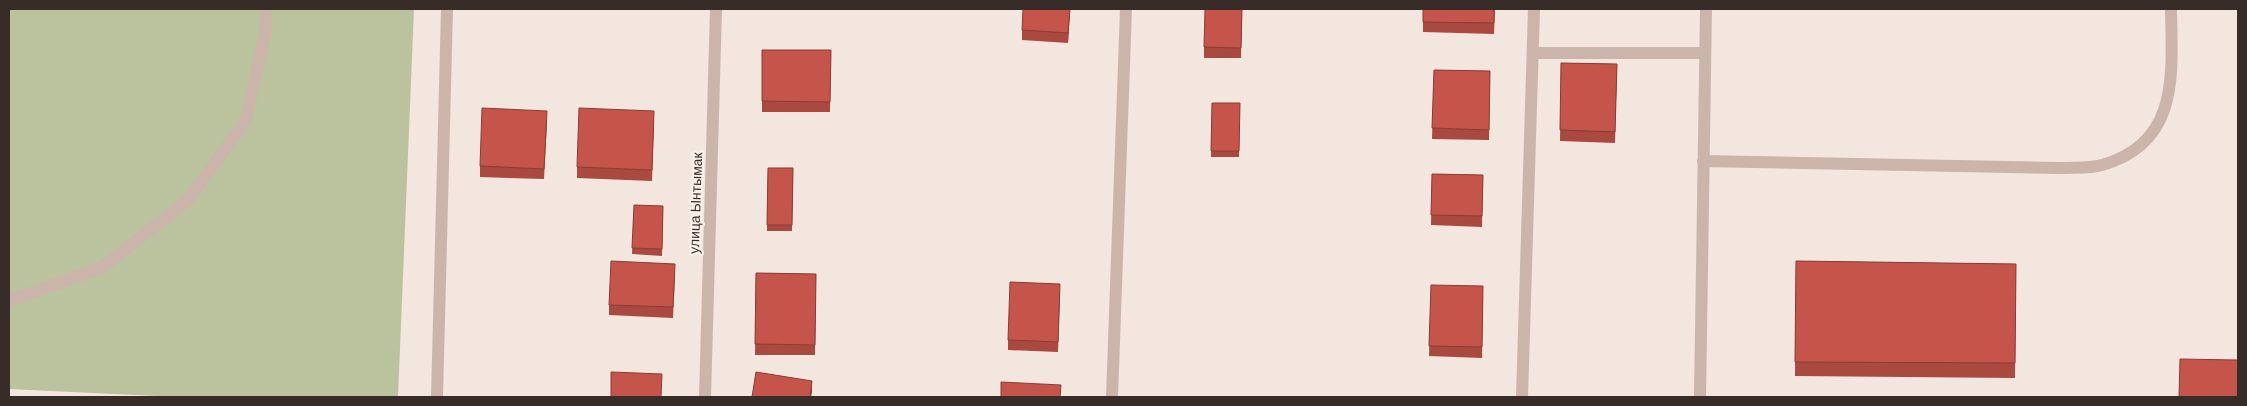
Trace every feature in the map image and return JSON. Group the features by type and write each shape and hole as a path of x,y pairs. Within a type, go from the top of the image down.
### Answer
{"street":[{"path":"9,301 103,267 188,200 246,120 265,33 266,9"},
{"path":"437,397 447,9"},
{"name":"улица Ынтымак","path":"705,397 716,9"},
{"path":"1112,397 1126,9"},
{"path":"1522,397 1534,9"},
{"path":"1700,397 1706,9"},
{"path":"1703,161 2060,168 2102,165 2139,150 2162,118 2172,77 2171,9"},
{"path":"1532,53 1705,53"}],"green space":[{"path":"9,9 414,9 398,397 177,397 9,389"}],"building":[{"path":"1023,9 1070,9 1068,33 1022,30"},
{"path":"1205,9 1242,9 1241,48 1204,47"},
{"path":"1423,9 1494,9 1494,23 1423,22"},
{"path":"762,50 831,50 830,102 762,101"},
{"path":"1561,63 1617,64 1615,132 1560,130"},
{"path":"1434,70 1490,71 1489,130 1432,128"},
{"path":"1212,103 1240,103 1239,151 1211,151"},
{"path":"482,108 547,111 544,169 480,166"},
{"path":"579,108 654,111 652,170 577,167"},
{"path":"768,168 793,168 792,225 767,225"},
{"path":"1432,174 1483,175 1482,216 1431,215"},
{"path":"634,205 663,206 662,249 632,248"},
{"path":"611,261 675,264 673,307 609,305"},
{"path":"1796,261 2016,264 2015,363 1795,362"},
{"path":"756,273 816,274 815,345 755,344"},
{"path":"1010,282 1060,284 1058,342 1008,340"},
{"path":"1431,285 1483,286 1482,347 1429,346"},
{"path":"2180,359 2238,360 2238,397 2179,397"},
{"path":"611,372 662,374 661,397 611,397"},
{"path":"756,372 812,381 810,397 752,397"},
{"path":"1001,382 1061,385 1060,397 1001,397"}]}
